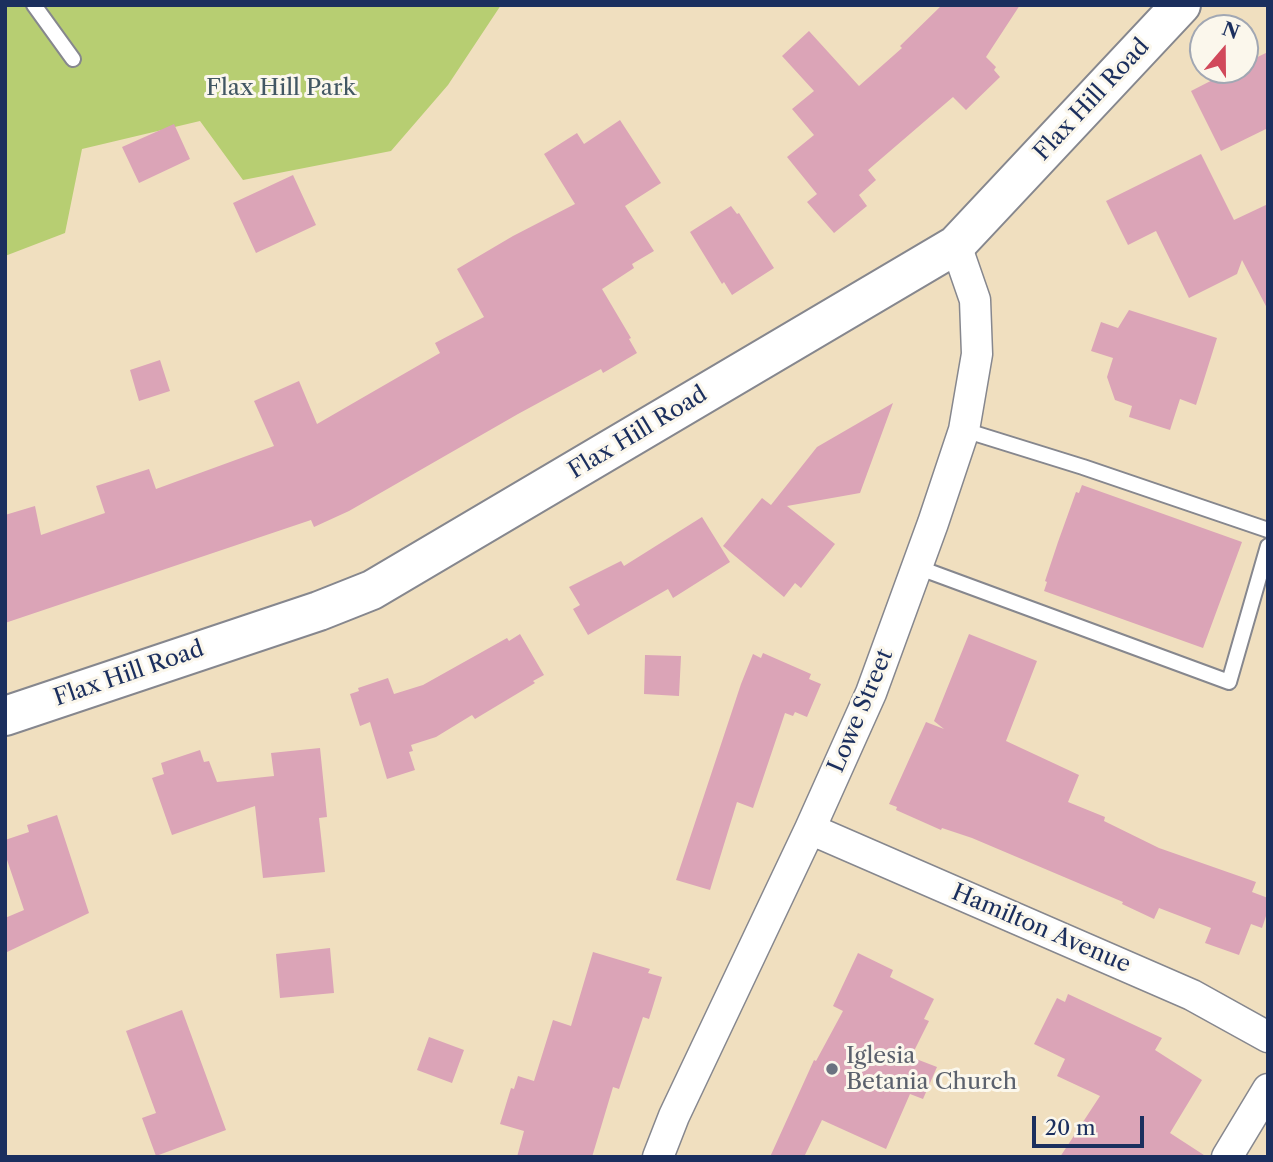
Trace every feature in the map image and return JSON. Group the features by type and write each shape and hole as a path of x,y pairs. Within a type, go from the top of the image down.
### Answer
{"main road":[{"name":"Flax Hill Road","path":"5,716 319,611 372,590 956,245 1181,5"}],"street":[{"name":"Lowe Street","path":"658,1157 674,1116 810,829 871,693 964,429 977,354 975,300 956,245"},
{"name":"Hamilton Avenue","path":"810,829 1192,995 1268,1037"},
{"path":"1227,1157 1268,1089"}],"lane":[{"path":"34,5 73,59"},
{"path":"964,429 1268,530"},
{"path":"917,567 1230,682 1268,546"}],"green space":[{"name":"Flax Hill Park","path":"5,5 501,5 448,85 391,151 243,180 200,121 82,149 65,233 5,256"}],"building":[{"path":"942,5 1020,5 986,57 996,67 994,70 1000,77 966,110 953,97 868,170 876,180 859,195 867,206 834,233 807,202 817,194 787,157 814,135 792,109 814,91 782,56 809,31 859,86 902,48 900,46"},
{"path":"1268,52 1268,128 1221,151 1191,91 1205,84 1259,84 1259,56"},
{"path":"620,120 661,183 625,206 654,251 632,264 634,268 602,289 637,353 603,373 601,369 349,511 314,527 311,520 5,623 5,515 35,506 41,535 105,513 96,486 149,469 156,489 274,446 254,401 299,381 317,424 440,353 435,343 484,317 457,269 575,204 544,154 577,133 584,144"},
{"path":"174,124 190,159 139,183 122,147"},
{"path":"1201,154 1234,220 1268,204 1268,310 1242,260 1237,274 1189,298 1156,231 1128,245 1106,201"},
{"path":"293,175 316,225 256,253 233,203"},
{"path":"731,206 739,213 774,268 732,295 724,282 722,284 690,232"},
{"path":"1129,310 1217,338 1196,405 1180,399 1170,430 1129,417 1132,406 1115,400 1107,377 1113,358 1091,351 1101,322 1118,328"},
{"path":"160,360 170,391 139,401 130,370"},
{"path":"893,403 860,493 787,506 835,544 801,588 795,583 784,597 723,546 762,498 771,505 817,447"},
{"path":"1082,485 1242,542 1203,648 1044,591 1058,542 1076,492 1079,493"},
{"path":"702,517 730,562 673,598 668,589 588,635 573,609 580,605 569,587 621,561 624,566"},
{"path":"520,634 544,675 475,719 472,715 436,737 411,745 413,751 409,752 415,770 387,779 370,722 360,726 350,694 359,691 358,688 388,678 394,694 423,685 507,638 509,641"},
{"path":"969,634 1037,661 1006,741 1079,775 1068,802 1105,817 1104,821 1159,848 1256,882 1252,892 1268,898 1268,910 1262,928 1251,924 1239,955 1205,943 1211,928 1159,908 1154,919 1122,904 1123,902 972,838 942,828 941,830 896,810 897,807 889,804 926,722 944,729 934,721"},
{"path":"763,653 811,674 809,679 821,684 807,717 795,712 793,716 785,713 753,808 737,802 710,890 676,880 741,684 753,654 761,658"},
{"path":"645,655 681,656 679,696 644,694"},
{"path":"320,748 327,817 319,818 325,872 263,878 255,806 172,835 152,778 164,774 161,763 200,750 204,762 209,761 217,782 274,776 271,753"},
{"path":"57,815 89,913 5,953 5,918 24,910 5,854 5,840 29,832 27,825"},
{"path":"330,948 334,993 280,998 276,954"},
{"path":"593,952 650,969 648,973 662,977 649,1019 643,1017 619,1089 613,1087 592,1157 517,1157 524,1131 500,1124 511,1088 514,1089 518,1076 534,1081 553,1020 571,1026"},
{"path":"858,953 893,970 890,977 934,999 924,1019 929,1021 911,1057 937,1067 923,1099 910,1094 886,1149 822,1120 804,1157 770,1157 814,1060 816,1061 843,1011 833,1006"},
{"path":"1068,994 1162,1038 1155,1050 1202,1080 1170,1133 1207,1157 1060,1157 1100,1096 1057,1076 1065,1059 1034,1044 1057,998 1065,1002"},
{"path":"182,1010 226,1130 156,1156 142,1118 156,1113 126,1031"},
{"path":"429,1037 464,1050 452,1083 417,1070"}],"place":[{"name":"Iglesia Betania Church","path":"832,1069"}]}
